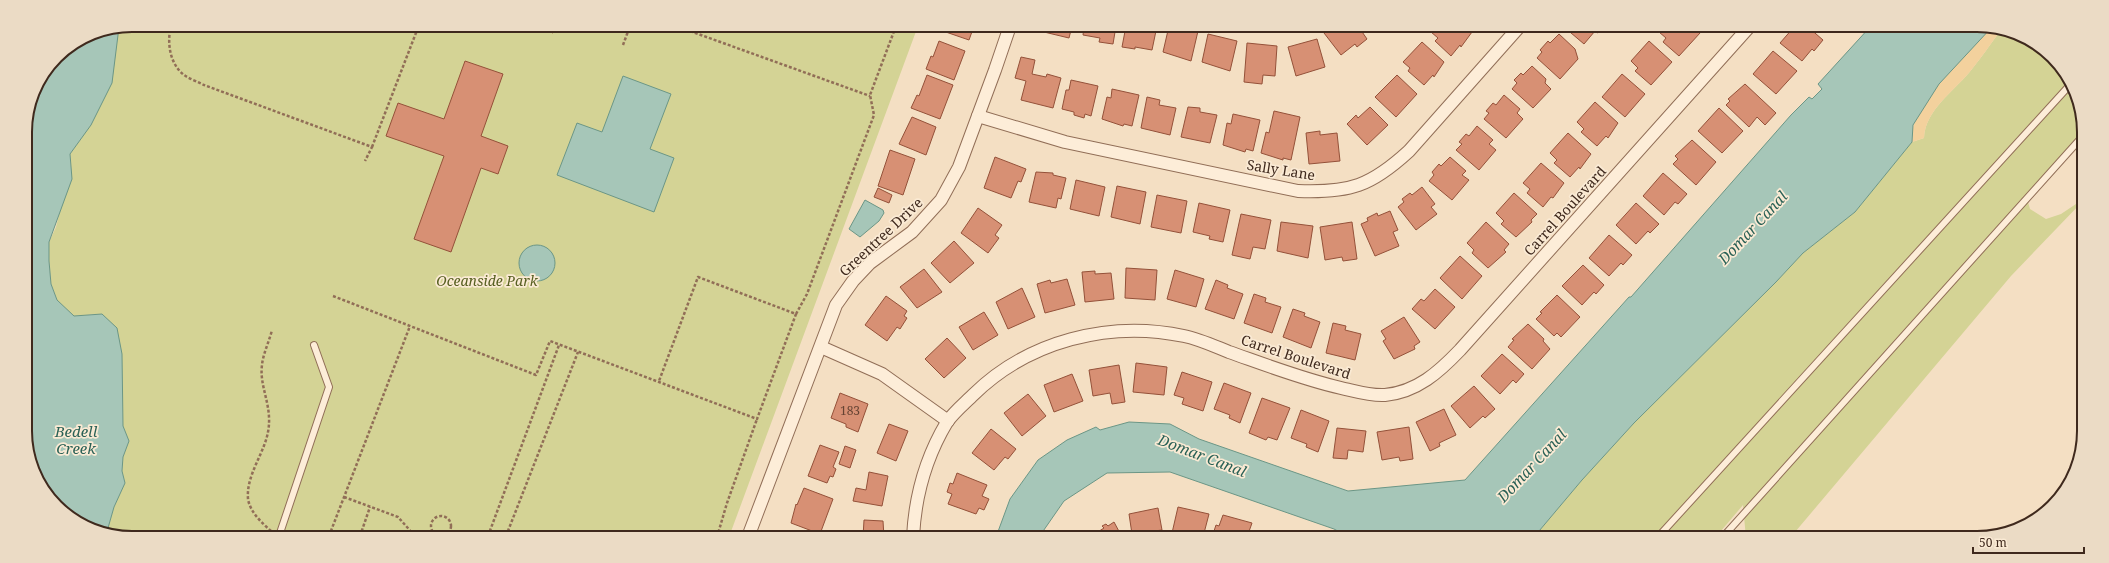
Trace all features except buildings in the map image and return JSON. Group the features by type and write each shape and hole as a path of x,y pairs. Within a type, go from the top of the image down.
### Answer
{"street":[{"name":"Greentree Drive","path":"750,531 836,305 853,281 870,263 912,232 941,200 959,167 1008,32"},
{"name":"Sally Lane","path":"978,116 1065,142 1298,191 1326,192 1347,189 1371,180 1391,168 1409,151 1515,32"},
{"name":"Carrel Boulevard","path":"914,531 916,505 923,475 948,422 989,381 1011,365 1031,354 1062,341 1113,331 1154,331 1186,336 1311,381 1366,394 1385,394 1415,386 1439,372 1745,32"},
{"path":"821,347 882,374 896,382 948,422"}],"lane":[{"path":"1664,531 2067,89"},
{"path":"1728,531 2077,144"},
{"path":"280,531 329,387 314,345"}],"path":[{"path":"170,32 168,39 171,56 184,75 204,85 372,147"},
{"path":"365,161 372,147 415,32"},
{"path":"623,45 628,32"},
{"path":"693,32 870,96"},
{"path":"719,531 727,503 796,314 807,294 874,115 870,96 894,32"},
{"path":"659,382 698,277 796,314"},
{"path":"333,296 536,375 550,341 758,419"},
{"path":"331,531 410,326"},
{"path":"271,531 258,520 248,500 249,483 268,432 270,408 262,366 272,330"},
{"path":"490,531 559,344"},
{"path":"508,531 578,352"},
{"path":"344,498 398,517 411,531"},
{"path":"362,531 370,507"},
{"path":"433,531 431,525 436,517 445,517 450,521 451,528 450,531"}],"green space":[{"name":"Oceanside Park","path":"125,32 916,32 731,531 132,531 108,528 114,507 125,483 122,471 123,457 129,441 123,426 122,372 95,314 74,317 57,300 51,284 49,261 49,242 56,227 71,167 70,154 81,139 117,33"},
{"path":"1998,34 2003,35 2027,45 2038,53 2048,61 2064,82 2074,106 2077,138 2045,173 2028,202 2030,209 2046,219 2061,214 2077,203 2077,207 2011,276 1796,531 1745,531 1743,505 1721,531 1539,531 1582,480 1634,423 1776,282 1803,253 1855,212 1912,142 1924,138 1926,128 1935,109 1979,61"}],"sand":[{"path":"1986,33 1998,34 1979,61 1935,109 1926,128 1924,138 1912,142 1914,124 1927,100 1948,73"}],"water":[{"name":"Domar Canal","path":"1865,32 1987,33 1939,84 1913,125 1912,142 1855,212 1803,253 1776,282 1634,423 1582,480 1539,531 1338,531 1170,472 1107,473 1064,501 1043,531 998,531 1010,499 1038,460 1067,440 1096,427 1100,430 1129,422 1170,424 1199,439 1348,491 1465,480 1629,297 1631,297 1791,115 1809,97 1812,99 1822,89 1818,84"},
{"name":"Bedell Creek","path":"118,33 112,83 91,125 70,154 72,179 49,242 51,284 57,300 74,316 102,314 117,328 122,354 123,426 129,441 123,457 122,471 125,483 114,507 108,528 82,518 61,502 49,487 37,463 34,451 32,438 32,125 35,106 42,88 57,66 82,45 100,37"},
{"path":"623,76 671,94 650,149 674,158 654,212 557,175 577,123 602,132"},
{"path":"865,200 883,210 884,213 879,221 860,237 849,229"},
{"path":"537,245 550,250 555,263 550,276 537,281 524,276 519,263 524,250"}]}
